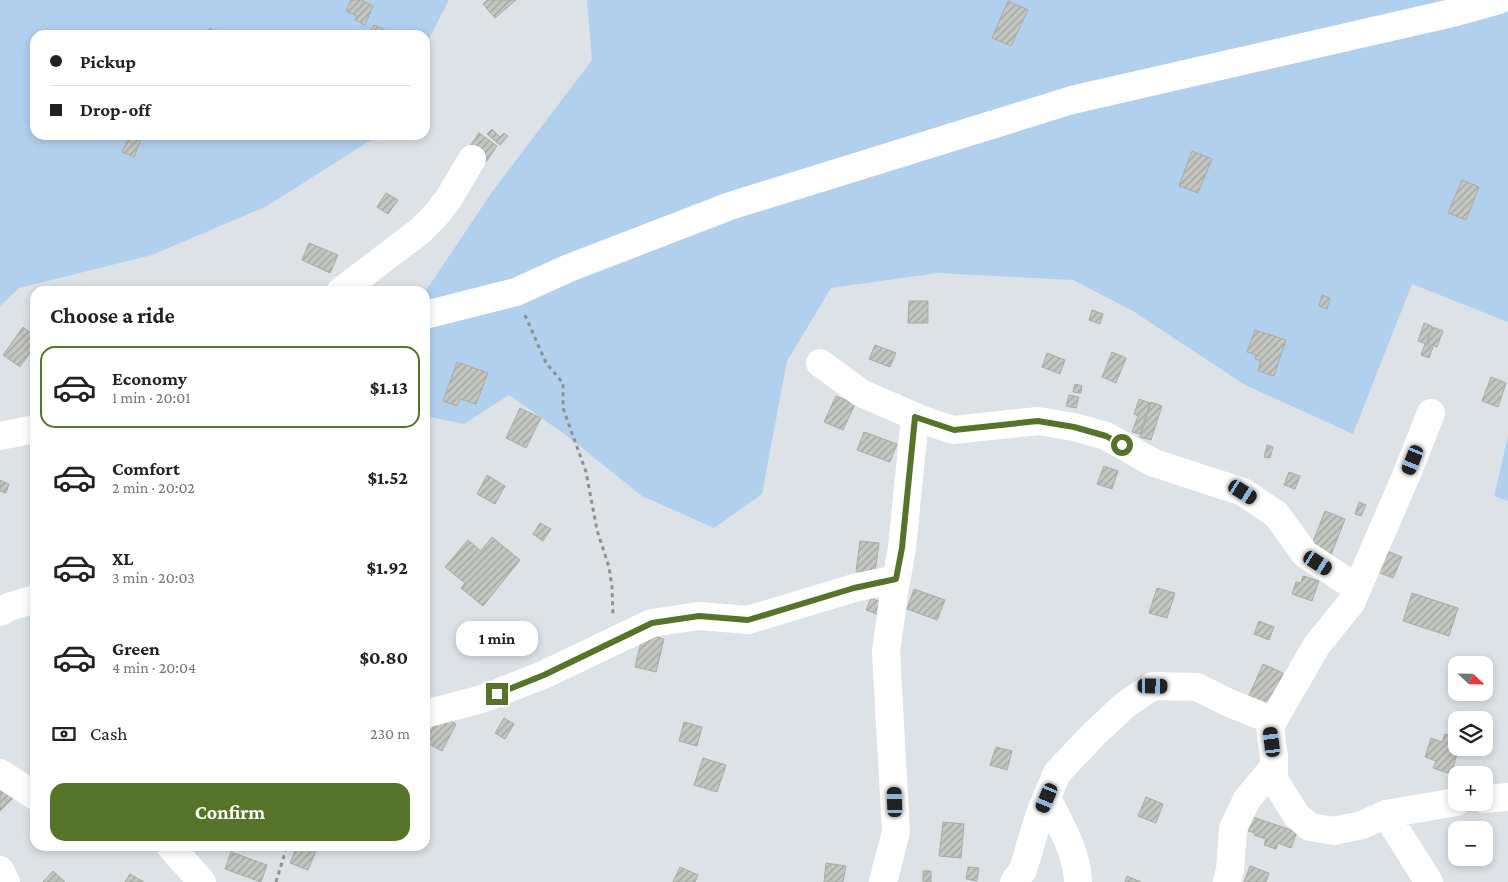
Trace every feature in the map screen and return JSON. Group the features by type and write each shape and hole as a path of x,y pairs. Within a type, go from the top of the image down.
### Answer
{"street":[{"path":"430,314 516,292 570,268 730,206 1072,100 1446,14 1499,0"},
{"path":"347,286 420,230 436,215 449,198 472,158"},
{"path":"820,362 861,393 915,417 954,430 1038,421 1074,427 1106,436 1154,463 1243,492 1276,514 1305,554 1357,588"},
{"path":"1270,726 1317,645 1352,603 1431,413"},
{"path":"883,882 896,832 886,652 902,548 915,417"},
{"path":"0,436 30,430"},
{"path":"430,713 482,700 544,675 652,623 699,616 748,620 854,588 896,579"},
{"path":"0,612 30,601"},
{"path":"1014,882 1023,870 1039,816 1057,773 1125,705 1153,686 1197,686 1267,718 1270,726 1274,779 1296,815 1310,826 1334,831 1362,825 1386,814 1448,803"},
{"path":"1227,882 1230,870 1233,828 1247,799 1274,767"},
{"path":"0,773 30,793"},
{"path":"1493,798 1508,797"},
{"path":"1047,798 1071,846 1078,882"},
{"path":"1386,814 1429,882"},
{"path":"174,851 202,882"},
{"path":"0,870 6,882"}],"path":[{"path":"516,292 543,358 563,384 564,413 586,472 597,530 610,572 614,642"},
{"path":"276,882 285,851"}],"shaded area":[{"path":"0,0 449,0 430,36 430,30 30,30 30,140 371,140 267,206 152,255 19,288 0,306"},
{"path":"587,0 1508,0 1508,322 1412,284 1353,434 1245,385 1133,311 1073,280 938,273 831,288 787,361 762,494 714,528 642,496 567,436 509,395 464,424 430,417 429,286 492,192 592,60"},
{"path":"1508,436 1508,501 1494,496"}],"building":[{"path":"351,0 361,0 373,6 365,25 355,20 357,16 346,11"},
{"path":"487,0 516,0 495,18 483,4"},
{"path":"1008,1 1028,10 1011,46 992,38"},
{"path":"374,25 385,30 372,30"},
{"path":"492,129 500,137 504,133 508,136 500,145 487,134"},
{"path":"479,133 497,146 486,162 468,149"},
{"path":"128,140 141,140 134,157 122,152"},
{"path":"1192,151 1212,159 1198,193 1179,186"},
{"path":"1462,180 1479,187 1466,220 1448,213"},
{"path":"386,193 398,200 388,214 377,207"},
{"path":"309,243 338,255 330,273 302,260"},
{"path":"1322,295 1330,298 1327,309 1319,306"},
{"path":"909,301 928,301 928,323 908,323"},
{"path":"1092,310 1103,314 1100,324 1089,320"},
{"path":"1424,323 1432,326 1426,344 1418,341"},
{"path":"23,327 30,332 30,352 20,367 3,355"},
{"path":"1433,327 1443,331 1437,347 1427,343"},
{"path":"1255,330 1286,340 1274,376 1258,371 1261,361 1255,359 1256,355 1247,352"},
{"path":"1425,344 1433,347 1429,358 1421,355"},
{"path":"875,345 896,353 890,367 869,359"},
{"path":"1112,352 1126,358 1116,383 1102,377"},
{"path":"1047,353 1065,360 1060,374 1042,367"},
{"path":"457,362 488,373 476,404 460,399 457,406 443,401"},
{"path":"1491,377 1506,383 1498,407 1482,401"},
{"path":"1075,384 1082,386 1081,393 1073,392"},
{"path":"1069,395 1079,397 1076,408 1066,406"},
{"path":"836,396 855,404 843,430 824,422"},
{"path":"1139,399 1150,403 1140,434 1132,432 1138,416 1134,414"},
{"path":"1151,402 1162,406 1151,440 1140,437"},
{"path":"520,408 541,418 526,448 506,438"},
{"path":"864,432 897,444 890,462 857,450"},
{"path":"1267,445 1273,447 1270,458 1264,457"},
{"path":"1104,466 1118,471 1112,489 1097,484"},
{"path":"1289,472 1300,476 1295,489 1284,485"},
{"path":"487,475 505,486 495,504 477,494"},
{"path":"0,480 9,484 6,493 0,491"},
{"path":"1359,502 1366,505 1361,516 1355,514"},
{"path":"1325,511 1345,519 1331,555 1311,547"},
{"path":"540,523 551,529 543,541 533,534"},
{"path":"492,537 520,560 483,606 461,588 465,583 445,567 468,540 481,551"},
{"path":"860,541 879,543 875,573 856,571"},
{"path":"1385,550 1402,557 1393,578 1375,571"},
{"path":"1303,576 1319,581 1312,601 1292,594 1296,582 1301,583"},
{"path":"1157,588 1175,593 1167,618 1149,613"},
{"path":"914,589 945,600 937,620 907,609"},
{"path":"1412,593 1458,608 1449,636 1403,621"},
{"path":"871,598 883,603 879,615 866,610"},
{"path":"1259,621 1274,627 1269,640 1254,634"},
{"path":"643,633 664,639 656,672 635,667"},
{"path":"1263,664 1283,673 1267,709 1247,700"},
{"path":"439,715 456,724 442,751 430,745 430,732"},
{"path":"504,718 514,724 505,739 495,733"},
{"path":"684,722 702,727 697,746 679,741"},
{"path":"1445,734 1448,735 1448,756 1457,756 1453,766 1448,766 1448,773 1433,768 1436,761 1425,757 1431,738 1442,742"},
{"path":"996,747 1012,751 1007,770 990,765"},
{"path":"703,758 726,765 717,792 694,785"},
{"path":"0,782 17,794 0,811"},
{"path":"1146,797 1163,804 1156,823 1138,816"},
{"path":"1253,817 1297,832 1291,848 1278,843 1276,849 1264,845 1266,839 1248,831"},
{"path":"943,822 964,824 961,858 939,856"},
{"path":"295,851 316,851 308,870 290,863"},
{"path":"231,852 267,865 261,882 225,869"},
{"path":"826,863 846,866 843,882 824,882"},
{"path":"1250,866 1269,873 1266,882 1244,882"},
{"path":"680,867 698,875 695,882 673,882"},
{"path":"968,867 979,868 977,881 966,879"},
{"path":"53,871 65,882 43,882"},
{"path":"923,871 931,871 931,882 923,882"},
{"path":"130,874 144,882 125,882"},
{"path":"1127,876 1141,882 1125,882"}],"route":[{"path":"497,694 544,675 652,623 699,616 748,620 854,588 896,579 902,548 905,502 915,417 954,430 1038,421 1074,427 1106,436 1122,445"}]}
